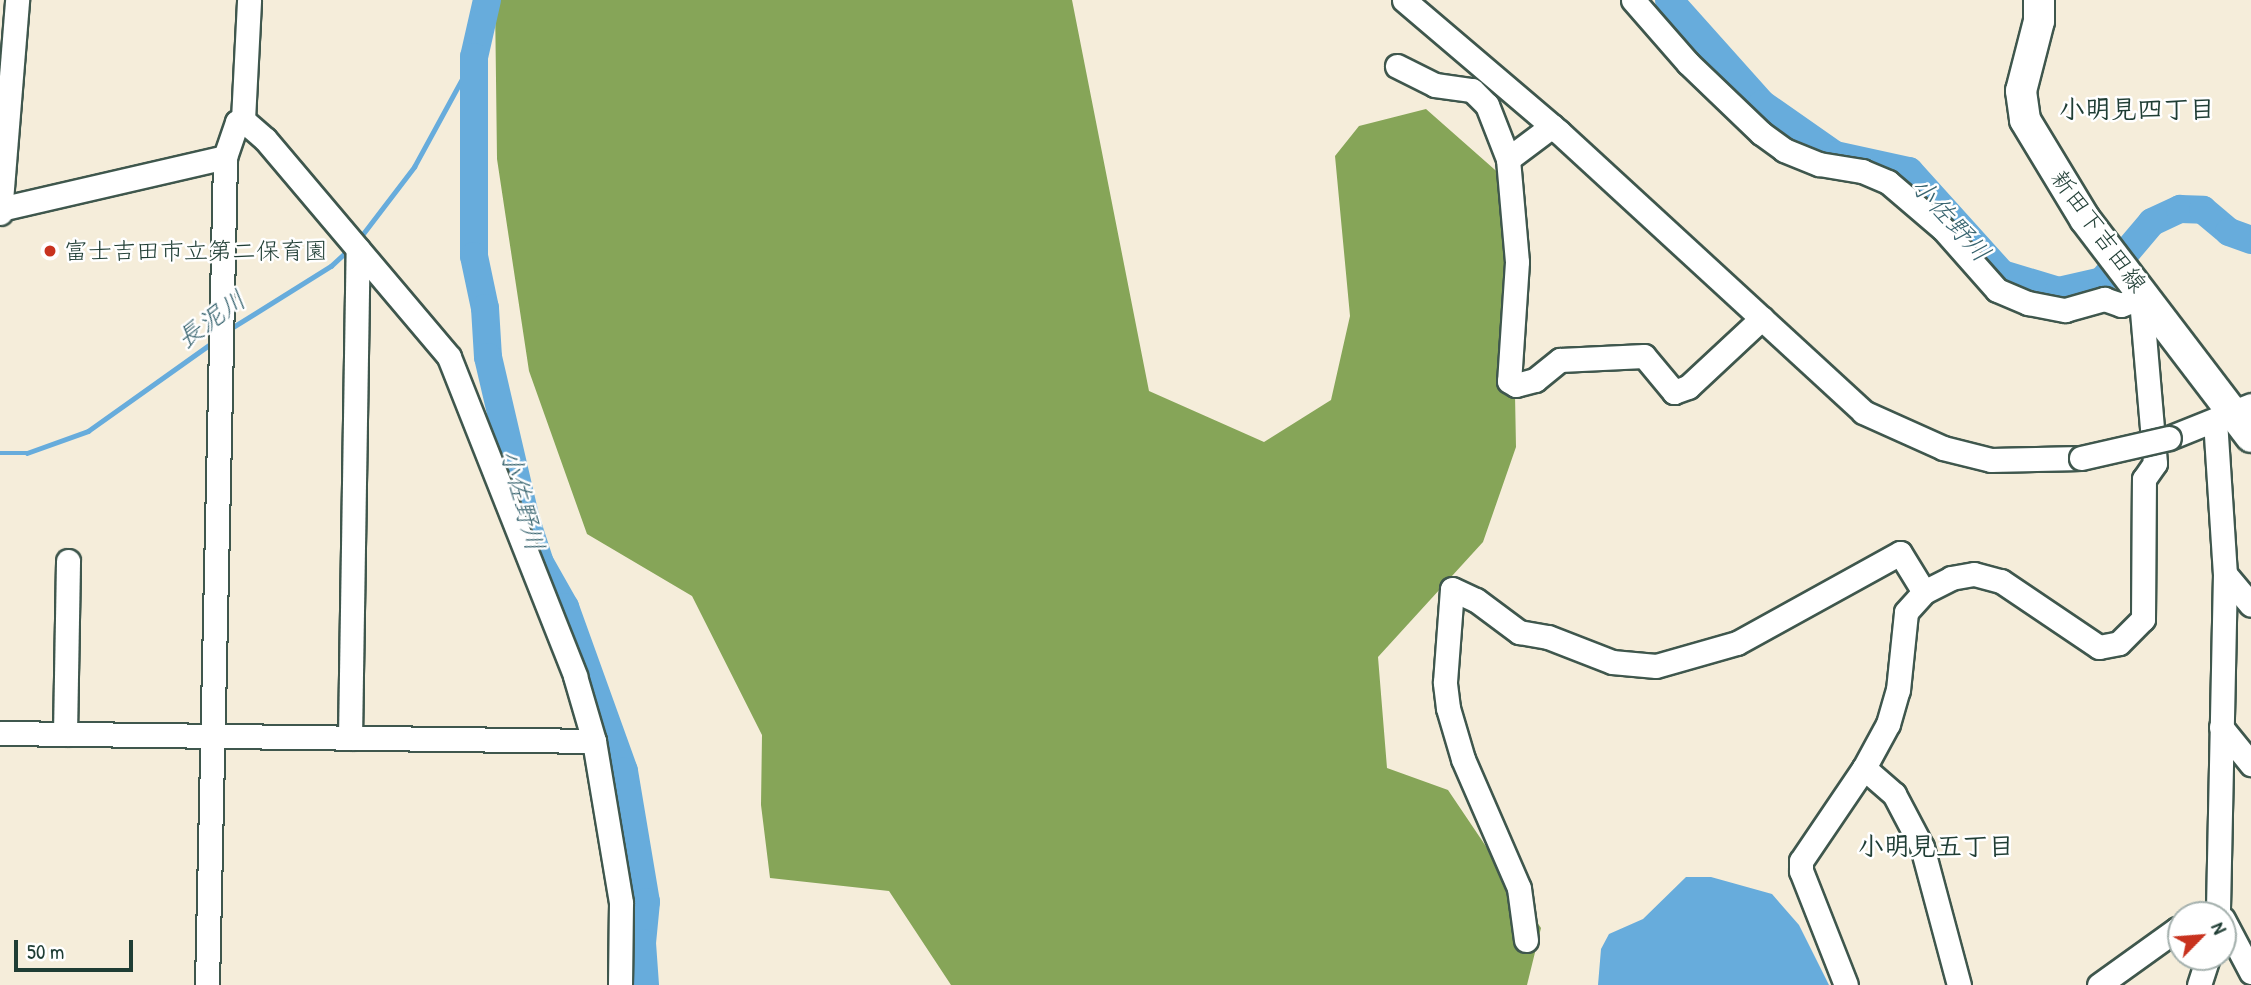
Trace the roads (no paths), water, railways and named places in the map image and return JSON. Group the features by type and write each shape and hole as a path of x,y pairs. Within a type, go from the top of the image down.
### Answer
{"main road":[{"name":"新田下吉田線","path":"2039,0 2039,21 2021,91 2025,120 2085,219 2251,437"}],"street":[{"path":"18,0 1,210 225,156"},
{"path":"243,120 249,0"},
{"path":"1404,0 1552,125 1863,412 1943,448 1991,460 2081,458 2169,438 2232,412 2221,727 2220,901"},
{"path":"1633,0 1688,63 1761,133 1784,150 1819,164 1862,171 1888,182 1943,229 1997,290 2028,303 2065,310 2104,299 2121,305 2140,293 2155,463 2144,480 2143,619 2119,643 2099,648 1994,578 1963,575 1924,592 1906,612 1893,711 1864,768 1813,839 1800,866 1846,985"},
{"path":"1397,66 1435,85 1472,90 1487,105 1508,159 1517,262 1509,381 1516,385 1535,380 1560,359 1644,356 1674,392 1688,387 1762,318"},
{"path":"207,985 225,156 237,122 243,120"},
{"path":"243,120 265,139 449,357 575,676 594,741 621,902 620,985"},
{"path":"1508,159 1552,125"},
{"path":"350,738 358,249"},
{"path":"1526,940 1519,888 1463,759 1448,708 1445,682 1452,589 1476,600 1520,632 1548,638 1612,662 1656,666 1737,643 1900,553 1924,592"},
{"path":"65,734 68,561"},
{"path":"2225,575 2251,606"},
{"path":"2221,727 2251,764"},
{"path":"0,733 594,741"},
{"path":"1864,768 1894,794 1922,847 1959,985"},
{"path":"2099,985 2167,936"},
{"path":"2237,946 2251,972"}],"water":[{"path":"1686,877 1711,877 1772,894 1799,925 1829,985 1598,985 1601,949 1609,934 1643,919"}],"waterway":[{"name":"小佐野川","path":"487,0 474,57 474,256 485,308 488,357 526,520 540,563 565,607 624,771 646,902 642,943 645,985"},
{"name":"小佐野川","path":"1669,0 1762,104 1835,155 1909,171 2002,274 2059,291 2102,281 2152,222 2180,209 2203,210 2229,232 2251,240"},
{"name":"長泥川","path":"359,239 414,167 474,57"},
{"name":"長泥川","path":"230,329 331,266 350,248"},
{"name":"長泥川","path":"0,453 27,453 88,431 212,343"}],"place":[{"name":"富士吉田市立第二保育園","path":"50,251"}],"district":[{"name":"小明見四丁目","path":"2137,109"},
{"name":"小明見五丁目","path":"1936,846"}]}
